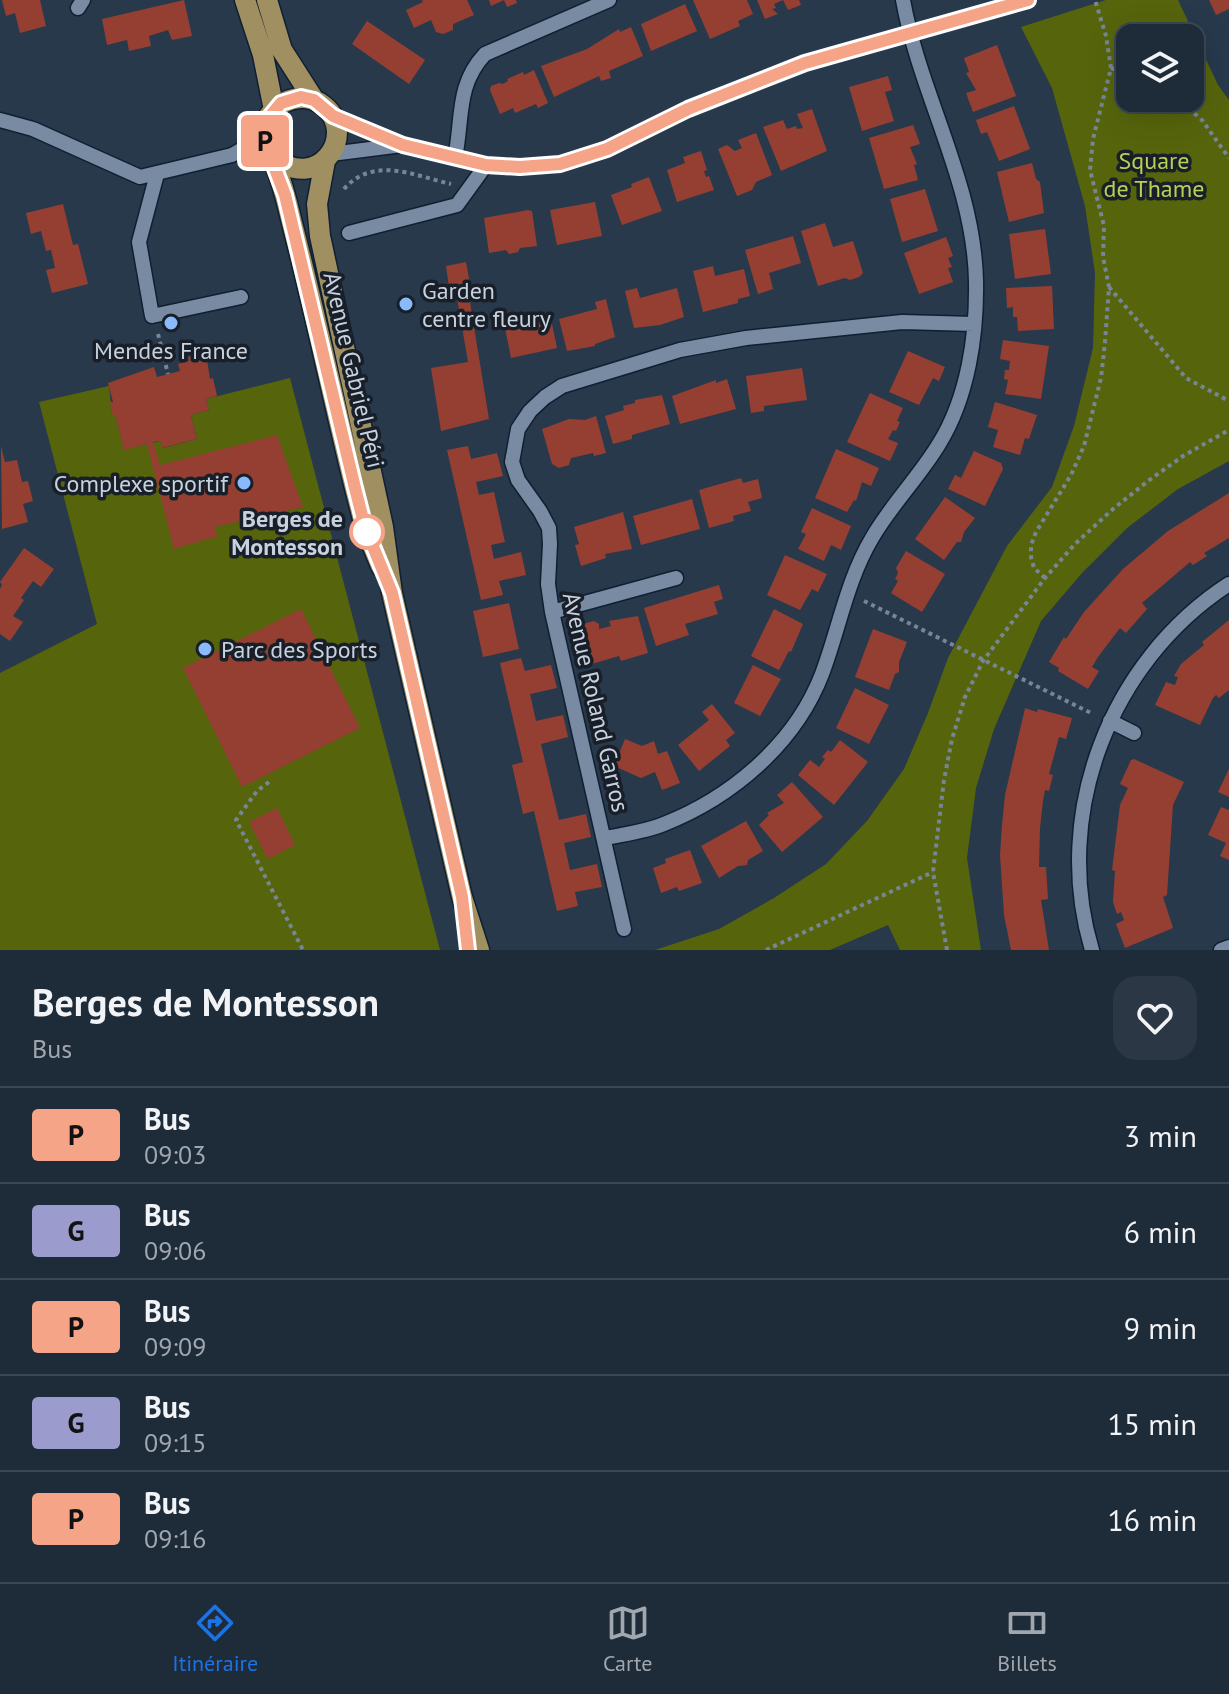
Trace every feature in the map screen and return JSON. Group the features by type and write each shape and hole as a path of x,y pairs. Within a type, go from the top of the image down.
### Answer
{"main road":[{"path":"245,0 263,55 274,110"},
{"path":"267,0 282,50 314,100 333,116"},
{"path":"263,137 267,120 274,110 292,99 314,100"},
{"name":"Avenue Gabriel Péri","path":"333,116 337,140 328,158 317,204 320,236 383,527 392,593 462,897 479,950"},
{"name":"Avenue Gabriel Péri","path":"263,137 272,156 297,242 365,527 392,593"},
{"path":"272,156 294,169 314,168 328,158"},
{"name":"Avenue Gabriel Péri","path":"462,897 468,950"}],"street":[{"path":"455,158 464,83 473,66 485,54 609,0"},
{"path":"605,838 661,825 703,806 739,783 776,748 804,711 822,676 848,592 872,539 940,442 958,404 974,324 976,279 970,228 957,174 909,32 903,0"},
{"path":"333,116 403,145 486,165 520,167 560,164 607,149 688,109 805,63 1028,0"},
{"path":"0,120 33,129 140,177 232,155 263,137"},
{"path":"328,158 403,145"},
{"path":"349,233 457,205 486,165"},
{"path":"157,174 139,242 152,316 241,297"},
{"name":"Avenue Roland Garros","path":"624,929 552,612 548,584 549,528 518,480 512,462 518,429 530,411 562,386 680,350 746,338 902,322 974,324"},
{"path":"552,612 676,578"},
{"path":"1092,950 1081,896 1080,840 1090,774 1110,721 1131,683 1162,642 1197,608 1229,584"},
{"path":"1110,721 1134,733"},
{"path":"1221,950 1229,947"}],"path":[{"path":"1045,578 1034,568 1031,545 1071,475 1094,413 1101,378 1109,287 1103,257 1104,226 1090,170 1093,139 1111,68 1106,36 1095,0"},
{"path":"1111,68 1116,70"},
{"path":"1193,112 1202,120 1229,158"},
{"path":"338,195 363,175 396,169 456,185 473,185"},
{"path":"1109,287 1186,378 1229,401"},
{"path":"158,334 168,374"},
{"path":"947,950 933,872 944,780 965,697 983,661 1045,578 1075,544 1113,509 1183,456 1229,430"},
{"path":"848,592 1110,721"},
{"path":"269,782 257,791 236,820 303,950"},
{"path":"766,950 933,872"}],"green space":[{"name":"Square de Thame","path":"1106,0 1178,0 1189,24 1116,24 1116,112 1204,112 1204,55 1229,100 1229,461 1178,489 1127,528 1082,573 1041,621 994,729 976,788 967,858 981,950 900,950 888,925 830,950 655,950 719,929 774,898 826,864 867,821 904,769 948,658 1007,546 1052,487 1074,426 1093,348 1095,273 1085,206 1052,88 1021,27"},
{"name":"Parc des Sports","path":"290,378 440,950 0,950 0,673 97,624 39,402 109,386 112,414 115,414 124,449 161,441 163,448 197,439 191,415 209,410 206,399"}],"building":[{"path":"2,0 40,0 46,26 20,33 15,13 6,16"},
{"path":"184,0 192,36 172,40 168,30 149,36 151,46 129,51 127,40 107,45 102,19"},
{"path":"422,0 467,0 474,15 453,24 453,30 443,34 436,32 431,20 414,28 406,10"},
{"path":"489,0 504,0 491,6"},
{"path":"504,0 516,0 517,3 507,7"},
{"path":"693,0 747,0 753,14 738,21 740,26 710,39"},
{"path":"757,0 783,0 774,4 776,8 772,9 778,14 765,19"},
{"path":"783,0 799,0 801,5 788,10"},
{"path":"1209,0 1229,0 1229,9 1216,15"},
{"path":"685,4 697,31 651,51 641,24"},
{"path":"367,21 425,60 409,84 352,44"},
{"path":"631,27 643,56 609,71 611,78 601,81 599,76 554,97 541,66 587,49 619,29 620,32"},
{"path":"997,45 1016,96 973,112 966,93 976,90 966,73 969,72 964,58"},
{"path":"534,70 548,103 538,108 536,104 515,113 513,108 500,114 491,86"},
{"path":"888,76 892,90 885,92 894,121 862,131 849,87"},
{"path":"1014,106 1030,149 999,161 987,132 981,134 976,120"},
{"path":"812,109 827,151 781,171 763,127 783,120 787,129 796,126 797,129 803,128 797,114"},
{"path":"913,125 920,144 910,147 917,164 914,165 918,180 884,189 869,138"},
{"path":"756,133 772,175 756,182 752,190 737,196 718,149 727,145 735,151 742,148 738,140"},
{"path":"701,151 706,177 709,176 714,190 677,202 667,170 685,163 683,157"},
{"path":"1032,163 1036,179 1040,182 1044,213 1009,222 997,172"},
{"path":"649,177 662,211 622,225 611,195"},
{"path":"925,189 938,231 902,242 890,199"},
{"path":"595,202 602,236 557,245 550,210"},
{"path":"63,204 73,245 78,244 88,284 52,293 46,270 55,268 51,250 46,251 41,231 31,234 26,213"},
{"path":"532,211 537,246 520,248 518,252 509,254 506,250 489,253 484,218"},
{"path":"825,223 833,247 853,241 863,273 859,277 818,286 801,231"},
{"path":"1045,229 1051,274 1015,279 1009,234"},
{"path":"793,236 801,263 769,273 773,289 758,294 745,250"},
{"path":"946,237 953,256 948,258 952,267 948,268 953,282 919,294 904,253"},
{"path":"466,262 489,419 441,431 431,368 468,362 456,292 450,294 446,266"},
{"path":"713,266 715,276 744,269 750,296 738,299 738,303 703,312 693,271"},
{"path":"1052,286 1054,329 1018,331 1013,307 1007,308 1006,288"},
{"path":"637,288 640,298 677,288 684,317 660,325 634,328 625,291"},
{"path":"606,299 615,337 595,346 567,351 559,319 597,309 595,302"},
{"path":"530,314 532,317 550,314 557,348 511,358 504,323 522,320 523,316"},
{"path":"1003,340 1049,346 1041,399 1005,394 1008,380 1004,379 1005,370 1009,370 1010,361 1000,359"},
{"path":"908,351 945,367 939,381 933,378 919,405 889,392"},
{"path":"206,353 210,379 213,378 217,396 206,399 209,410 191,415 197,439 162,448 161,441 153,442 160,465 277,435 303,507 214,527 218,536 174,549 147,444 124,450 115,414 112,415 110,402 113,402 108,383 154,367 157,377 180,371 178,364 189,361 188,357"},
{"path":"802,368 807,400 764,406 764,411 751,413 746,376"},
{"path":"727,379 736,409 680,424 672,396"},
{"path":"870,393 903,408 896,431 893,430 888,439 898,443 890,461 847,442"},
{"path":"662,395 670,424 613,444 605,416 624,410 623,406 635,403 635,400"},
{"path":"995,402 1037,415 1020,455 993,447 998,430 988,427"},
{"path":"596,416 606,453 571,458 569,465 559,468 552,464 542,429 569,419 585,420"},
{"path":"1,446 5,462 17,460 22,482 28,481 33,501 23,504 28,522 2,529"},
{"path":"468,446 471,459 497,453 503,476 476,482 479,495 494,492 505,542 491,545 494,559 521,552 526,575 499,581 503,595 481,600 447,450"},
{"path":"836,449 879,468 871,486 862,482 856,501 847,512 815,498"},
{"path":"974,451 1001,463 1003,469 985,506 948,489 955,475 961,478"},
{"path":"741,478 743,483 758,479 762,498 748,502 751,511 733,516 734,521 709,528 699,490"},
{"path":"1229,493 1229,538 1204,553 1207,556 1193,565 1190,562 1142,603 1147,609 1126,633 1120,628 1098,657 1092,667 1099,671 1088,689 1049,662 1064,637 1066,639 1084,612 1123,569 1168,531"},
{"path":"945,497 975,518 964,532 961,542 957,542 944,560 915,539"},
{"path":"692,499 700,529 641,545 633,516"},
{"path":"812,508 851,526 841,550 831,545 824,561 798,549 806,534 801,532"},
{"path":"623,512 632,549 605,554 606,558 581,566 574,527"},
{"path":"24,548 54,569 41,587 33,581 21,598 24,600 13,616 23,622 10,641 0,634 0,582"},
{"path":"906,551 945,574 922,612 891,593 898,581 895,579 898,573 896,568"},
{"path":"785,555 827,574 818,592 812,589 800,610 767,595"},
{"path":"719,585 723,599 714,602 718,614 685,624 689,635 656,646 644,608"},
{"path":"509,603 519,649 483,657 473,611"},
{"path":"301,609 360,728 242,787 183,668"},
{"path":"774,609 803,624 779,670 751,656"},
{"path":"638,616 648,653 621,661 619,656 592,664 581,629 583,624 594,621 599,624 599,629 611,626 609,621"},
{"path":"1229,620 1229,690 1219,698 1216,695 1213,698 1200,725 1155,705 1166,682 1175,685 1178,677 1174,676 1181,664"},
{"path":"873,629 907,642 899,662 899,672 895,674 889,690 855,677"},
{"path":"521,658 525,671 551,665 557,688 530,694 536,721 563,715 568,737 541,744 559,820 586,814 591,837 564,843 570,870 597,864 602,887 575,892 578,906 557,911 534,811 523,814 512,765 523,762 500,663"},
{"path":"753,665 781,679 760,716 734,703"},
{"path":"855,688 889,705 869,744 836,728"},
{"path":"712,704 735,733 726,740 730,746 699,771 678,745 709,720 702,712"},
{"path":"1025,708 1072,718 1066,739 1059,737 1049,774 1053,775 1049,791 1045,790 1040,828 1039,867 1046,867 1048,899 1041,900 1049,950 1011,950 1004,915 1000,855 1005,795"},
{"path":"625,739 642,746 654,741 658,754 667,751 680,783 662,790 655,772 641,778 614,766"},
{"path":"840,740 868,762 834,805 798,775 810,760 819,767 825,759 822,757 828,750 831,752"},
{"path":"1134,759 1184,782 1173,805 1167,895 1163,897 1173,928 1125,948 1116,924 1124,920 1121,912 1117,914 1113,902 1115,871 1112,870 1120,805 1128,788 1120,784"},
{"path":"1229,769 1229,797 1218,792"},
{"path":"792,782 823,817 782,852 759,825 769,815 767,813 784,803 777,795"},
{"path":"1221,807 1229,810 1229,860 1220,856 1226,843 1208,835"},
{"path":"277,808 295,845 268,859 249,822"},
{"path":"746,821 763,851 748,860 747,865 738,866 719,878 701,846"},
{"path":"690,850 702,883 661,893 653,868 666,863 665,859"}],"bus line":[{"name":"P","path":"468,950 462,897 392,593 365,527 285,195 263,137 267,120 281,103 301,97 314,100 333,116 403,145 486,165 520,167 560,164 607,149 688,109 805,63 1028,0"}],"place":[{"name":"Garden centre fleury","path":"406,304"},
{"name":"Mendes France","path":"171,323"},
{"name":"Complexe sportif","path":"244,483"},
{"name":"Berges de Montesson","path":"367,532"},
{"name":"Parc des Sports","path":"205,649"}]}
